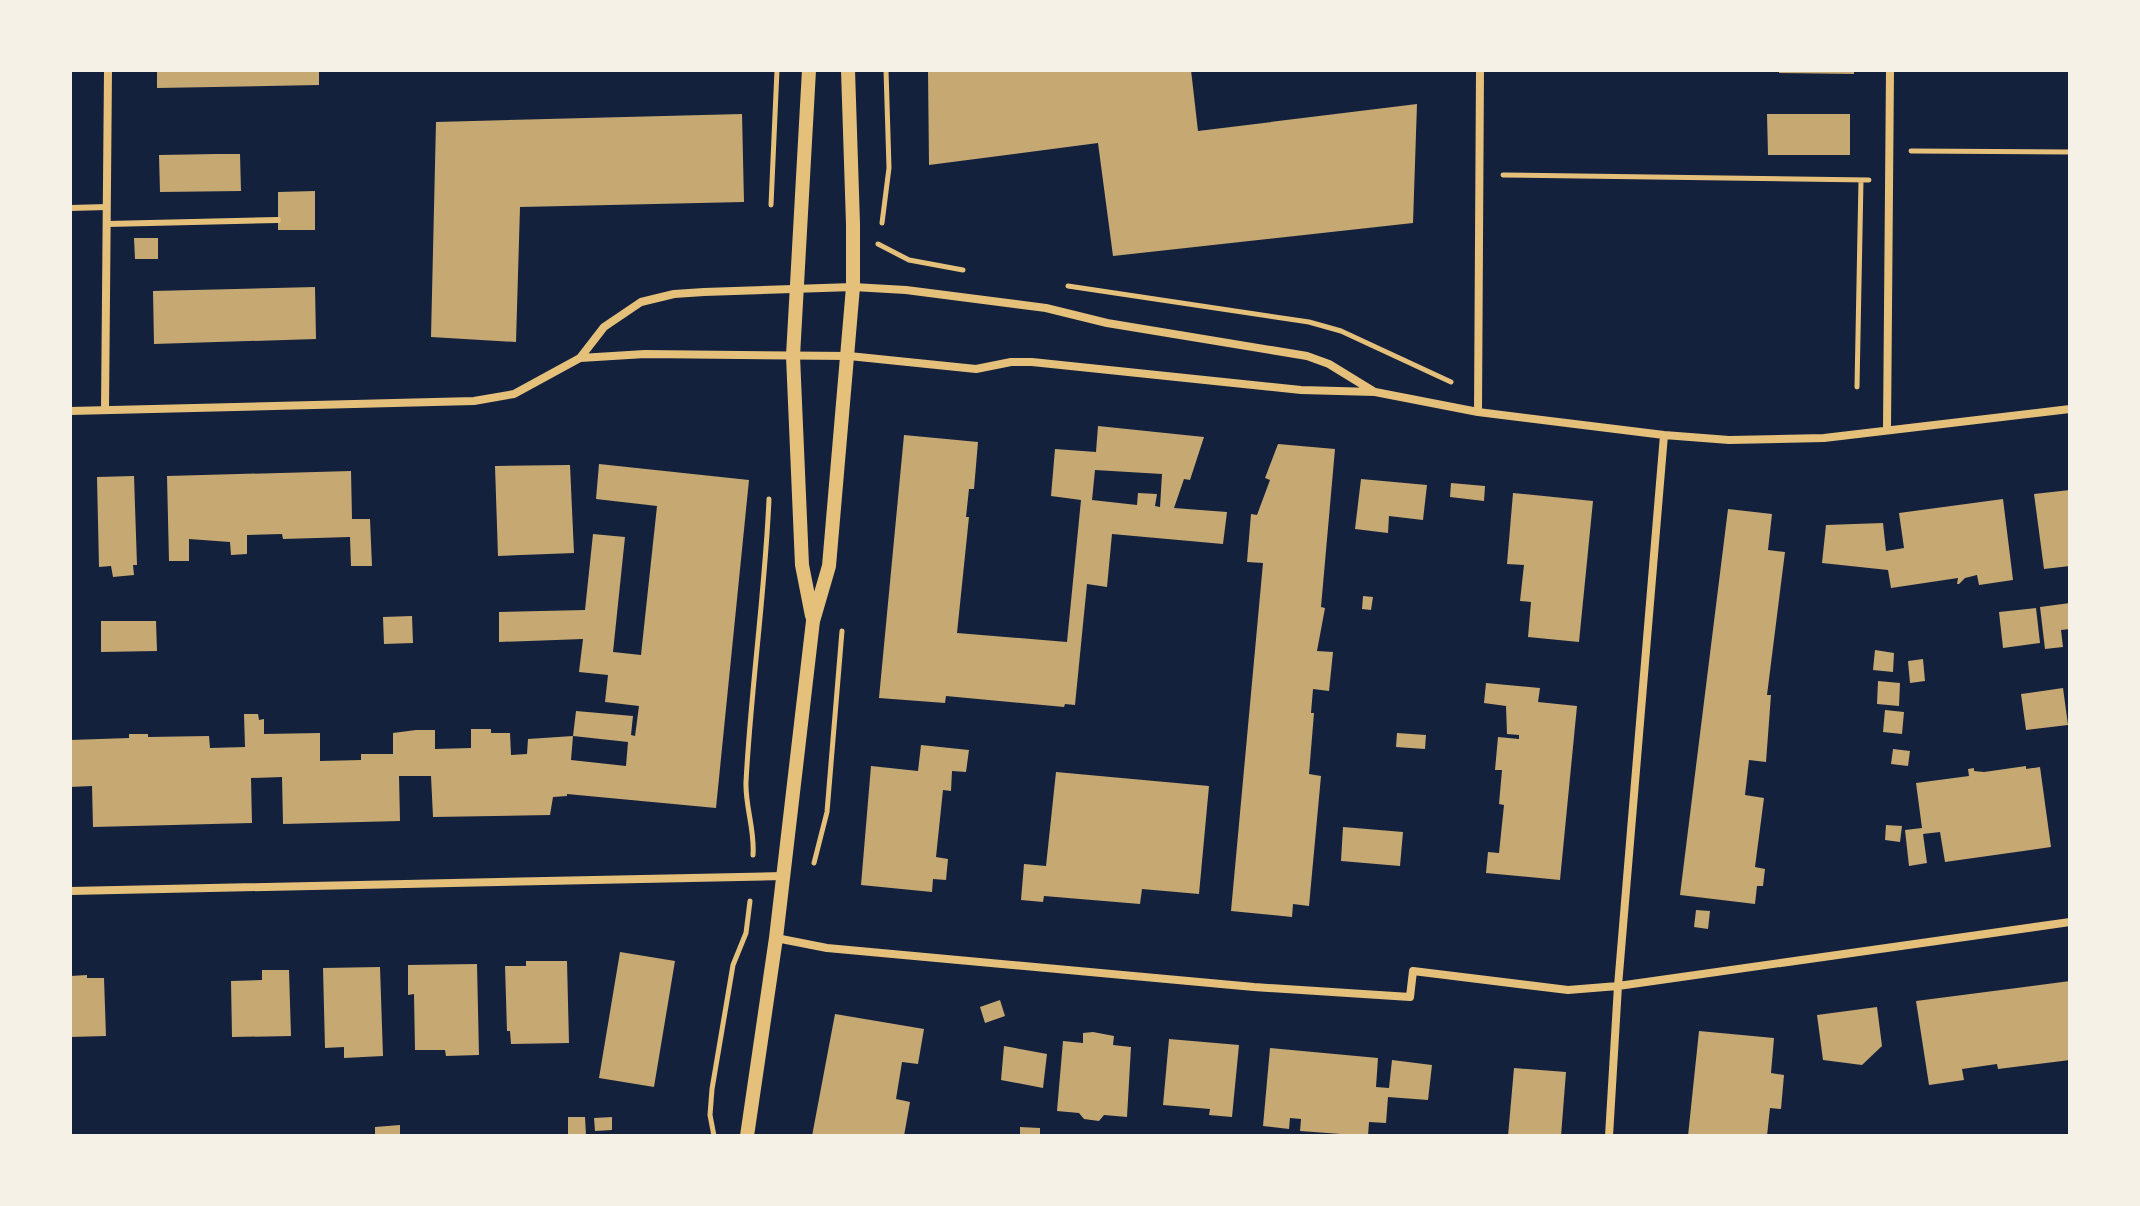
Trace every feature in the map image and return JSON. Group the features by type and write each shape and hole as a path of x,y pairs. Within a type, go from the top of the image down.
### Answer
{"street":[{"path":"105,410 108,70"},
{"path":"809,70 793,356 802,565 813,621"},
{"path":"747,1136 776,938 813,621 829,566 849,356 853,224 848,70"},
{"path":"1478,412 1480,70"},
{"path":"1887,429 1890,70"},
{"path":"70,411 474,401 514,394 580,358 604,327 641,302 674,294 853,287 1046,308 1107,323 1307,356 1329,364 1375,392"},
{"path":"580,358 645,354 849,356 976,369 1011,362 1032,362 1301,390 1375,392 1478,412 1729,440 1824,438 2070,409"},
{"path":"1609,1136 1618,986 1664,435"},
{"path":"70,891 783,876"},
{"path":"776,938 827,948 1254,987 1410,997 1413,971 1568,990 1618,986 2070,922"}],"lane":[{"path":"70,208 107,207"},
{"path":"107,224 278,220"}],"path":[{"path":"771,207 777,70"},
{"path":"878,288 889,168 886,70"},
{"path":"1891,151 2070,152"},
{"path":"1479,175 1890,181"},
{"path":"1857,387 1861,180"},
{"path":"714,1136 710,1115 712,1089 733,965 746,933 752,875 754,837 746,786 768,551 770,490"}],"building":[{"path":"157,70 319,70 319,85 157,88"},
{"path":"928,70 1191,70 1198,131 1417,104 1413,223 1113,256 1098,143 929,165"},
{"path":"1779,70 1854,70 1854,74 1779,73"},
{"path":"742,114 744,202 520,207 516,342 431,337 436,122"},
{"path":"1767,114 1850,114 1850,155 1768,155"},
{"path":"240,154 241,191 160,192 159,155"},
{"path":"315,191 315,230 278,230 278,192"},
{"path":"134,238 158,238 158,259 135,259"},
{"path":"315,287 316,339 154,344 153,291"},
{"path":"1098,426 1204,437 1190,480 1184,479 1174,508 1227,512 1223,544 1112,534 1107,587 1087,584 1075,705 1065,704 1064,707 946,696 945,703 879,698 904,435 978,442 974,489 969,489 957,633 1067,642 1081,500 1051,496 1055,449 1096,452","holes":["1095,470 1162,474 1160,507 1155,506 1157,494 1138,493 1137,505 1092,500"]},
{"path":"1278,444 1335,449 1321,607 1325,608 1317,651 1333,652 1329,691 1313,689 1309,774 1321,776 1309,906 1293,904 1292,917 1231,911 1263,563 1247,562 1251,514 1257,515 1270,480 1265,478"},
{"path":"599,464 749,480 716,808 567,794 553,797 550,815 433,817 431,776 399,776 400,821 283,824 282,777 251,778 252,823 93,827 92,786 70,787 70,740 129,738 129,734 148,734 148,737 209,736 210,748 245,747 244,714 258,714 259,720 264,719 264,734 320,733 320,761 361,760 361,754 393,754 393,733 416,730 435,730 435,749 471,748 471,729 510,733 511,755 527,754 528,739 573,736 576,711 633,716 631,735 635,736 639,706 605,702 608,675 579,672 583,639 499,642 499,612 585,610 593,534 625,537 613,652 641,655 657,506 596,499","holes":["573,736 628,742 626,766 571,760"]},
{"path":"570,465 574,553 498,556 495,466"},
{"path":"351,471 352,519 370,519 372,566 351,566 350,537 283,539 282,534 247,535 247,554 231,555 230,542 189,539 189,561 169,561 167,476"},
{"path":"134,476 137,565 133,565 134,575 113,577 111,566 99,567 97,477"},
{"path":"1361,479 1427,485 1423,520 1389,516 1388,533 1355,529"},
{"path":"1451,483 1485,486 1484,501 1450,497"},
{"path":"2070,490 2070,566 2044,569 2034,494"},
{"path":"1513,493 1593,501 1579,642 1528,637 1531,602 1520,601 1524,565 1507,564"},
{"path":"2003,499 2013,580 1979,585 1977,575 1965,578 1959,584 1958,578 1891,588 1888,570 1822,563 1826,525 1883,523 1886,551 1904,548 1899,513"},
{"path":"1728,509 1772,514 1768,550 1785,552 1767,695 1771,695 1766,762 1749,760 1745,795 1764,798 1755,867 1765,869 1763,886 1757,886 1755,904 1680,895"},
{"path":"1363,596 1373,597 1371,610 1362,609"},
{"path":"2070,603 2070,629 2061,630 2063,647 2045,649 2040,607"},
{"path":"2036,608 2040,643 2003,648 1999,612"},
{"path":"412,616 413,643 384,644 383,617"},
{"path":"101,621 156,621 157,651 101,652"},
{"path":"1875,650 1894,653 1893,672 1873,670"},
{"path":"1923,659 1925,681 1910,683 1908,661"},
{"path":"1878,681 1900,683 1899,706 1877,704"},
{"path":"1486,683 1540,688 1538,702 1577,706 1560,880 1486,873 1488,852 1499,853 1504,805 1499,804 1502,770 1495,770 1498,737 1519,739 1519,735 1507,734 1506,706 1484,703"},
{"path":"2063,688 2068,725 2026,730 2021,694"},
{"path":"1885,710 1904,712 1902,734 1883,732"},
{"path":"1397,733 1426,735 1425,749 1396,747"},
{"path":"921,745 969,750 966,772 952,771 951,791 943,790 936,857 948,859 946,880 933,879 932,892 861,885 871,766 918,771"},
{"path":"1893,749 1910,751 1908,766 1891,764"},
{"path":"2026,766 2026,769 2040,767 2051,847 1945,862 1940,832 1923,834 1927,863 1909,866 1905,830 1922,828 1916,783 1969,776 1968,769 1974,768 1974,771 1984,772"},
{"path":"1056,772 1209,786 1199,894 1142,889 1140,904 1044,896 1043,902 1021,900 1024,864 1046,866"},
{"path":"1886,825 1902,826 1900,842 1885,840"},
{"path":"1343,827 1403,832 1400,866 1341,861"},
{"path":"1696,910 1710,911 1708,929 1694,927"},
{"path":"620,952 675,961 654,1087 599,1078"},
{"path":"526,961 567,961 569,1043 511,1044 510,1031 507,1031 505,966 526,966"},
{"path":"477,964 479,1055 446,1056 445,1050 415,1050 414,994 408,995 408,965"},
{"path":"380,967 383,1056 344,1058 344,1047 325,1048 323,968"},
{"path":"262,970 289,970 291,1036 232,1037 231,981 262,980"},
{"path":"87,975 87,978 104,978 106,1036 70,1037 70,976"},
{"path":"2070,981 2070,1060 1998,1069 1997,1064 1962,1069 1964,1080 1929,1085 1916,1001"},
{"path":"1000,1000 1005,1016 985,1023 980,1007"},
{"path":"1877,1007 1882,1046 1862,1065 1823,1060 1817,1015"},
{"path":"835,1014 924,1029 918,1064 902,1062 896,1099 910,1102 904,1136 812,1136"},
{"path":"1699,1031 1774,1038 1771,1073 1784,1075 1781,1109 1770,1108 1767,1136 1688,1136"},
{"path":"1083,1033 1114,1036 1113,1045 1131,1047 1127,1117 1104,1115 1099,1121 1084,1119 1079,1113 1057,1111 1063,1041 1083,1043"},
{"path":"1169,1039 1239,1045 1232,1117 1209,1115 1210,1109 1163,1105"},
{"path":"1004,1046 1047,1054 1043,1088 1001,1080"},
{"path":"1270,1048 1378,1058 1376,1087 1389,1088 1392,1060 1432,1065 1428,1100 1388,1097 1386,1123 1369,1122 1368,1136 1300,1131 1301,1119 1290,1118 1289,1129 1263,1126"},
{"path":"1514,1068 1566,1072 1561,1136 1508,1136"},
{"path":"568,1117 585,1117 586,1135 568,1135"},
{"path":"612,1117 612,1130 595,1131 594,1118"},
{"path":"400,1125 400,1136 375,1136 375,1127"},
{"path":"1020,1127 1040,1128 1040,1136 1020,1136"}]}
